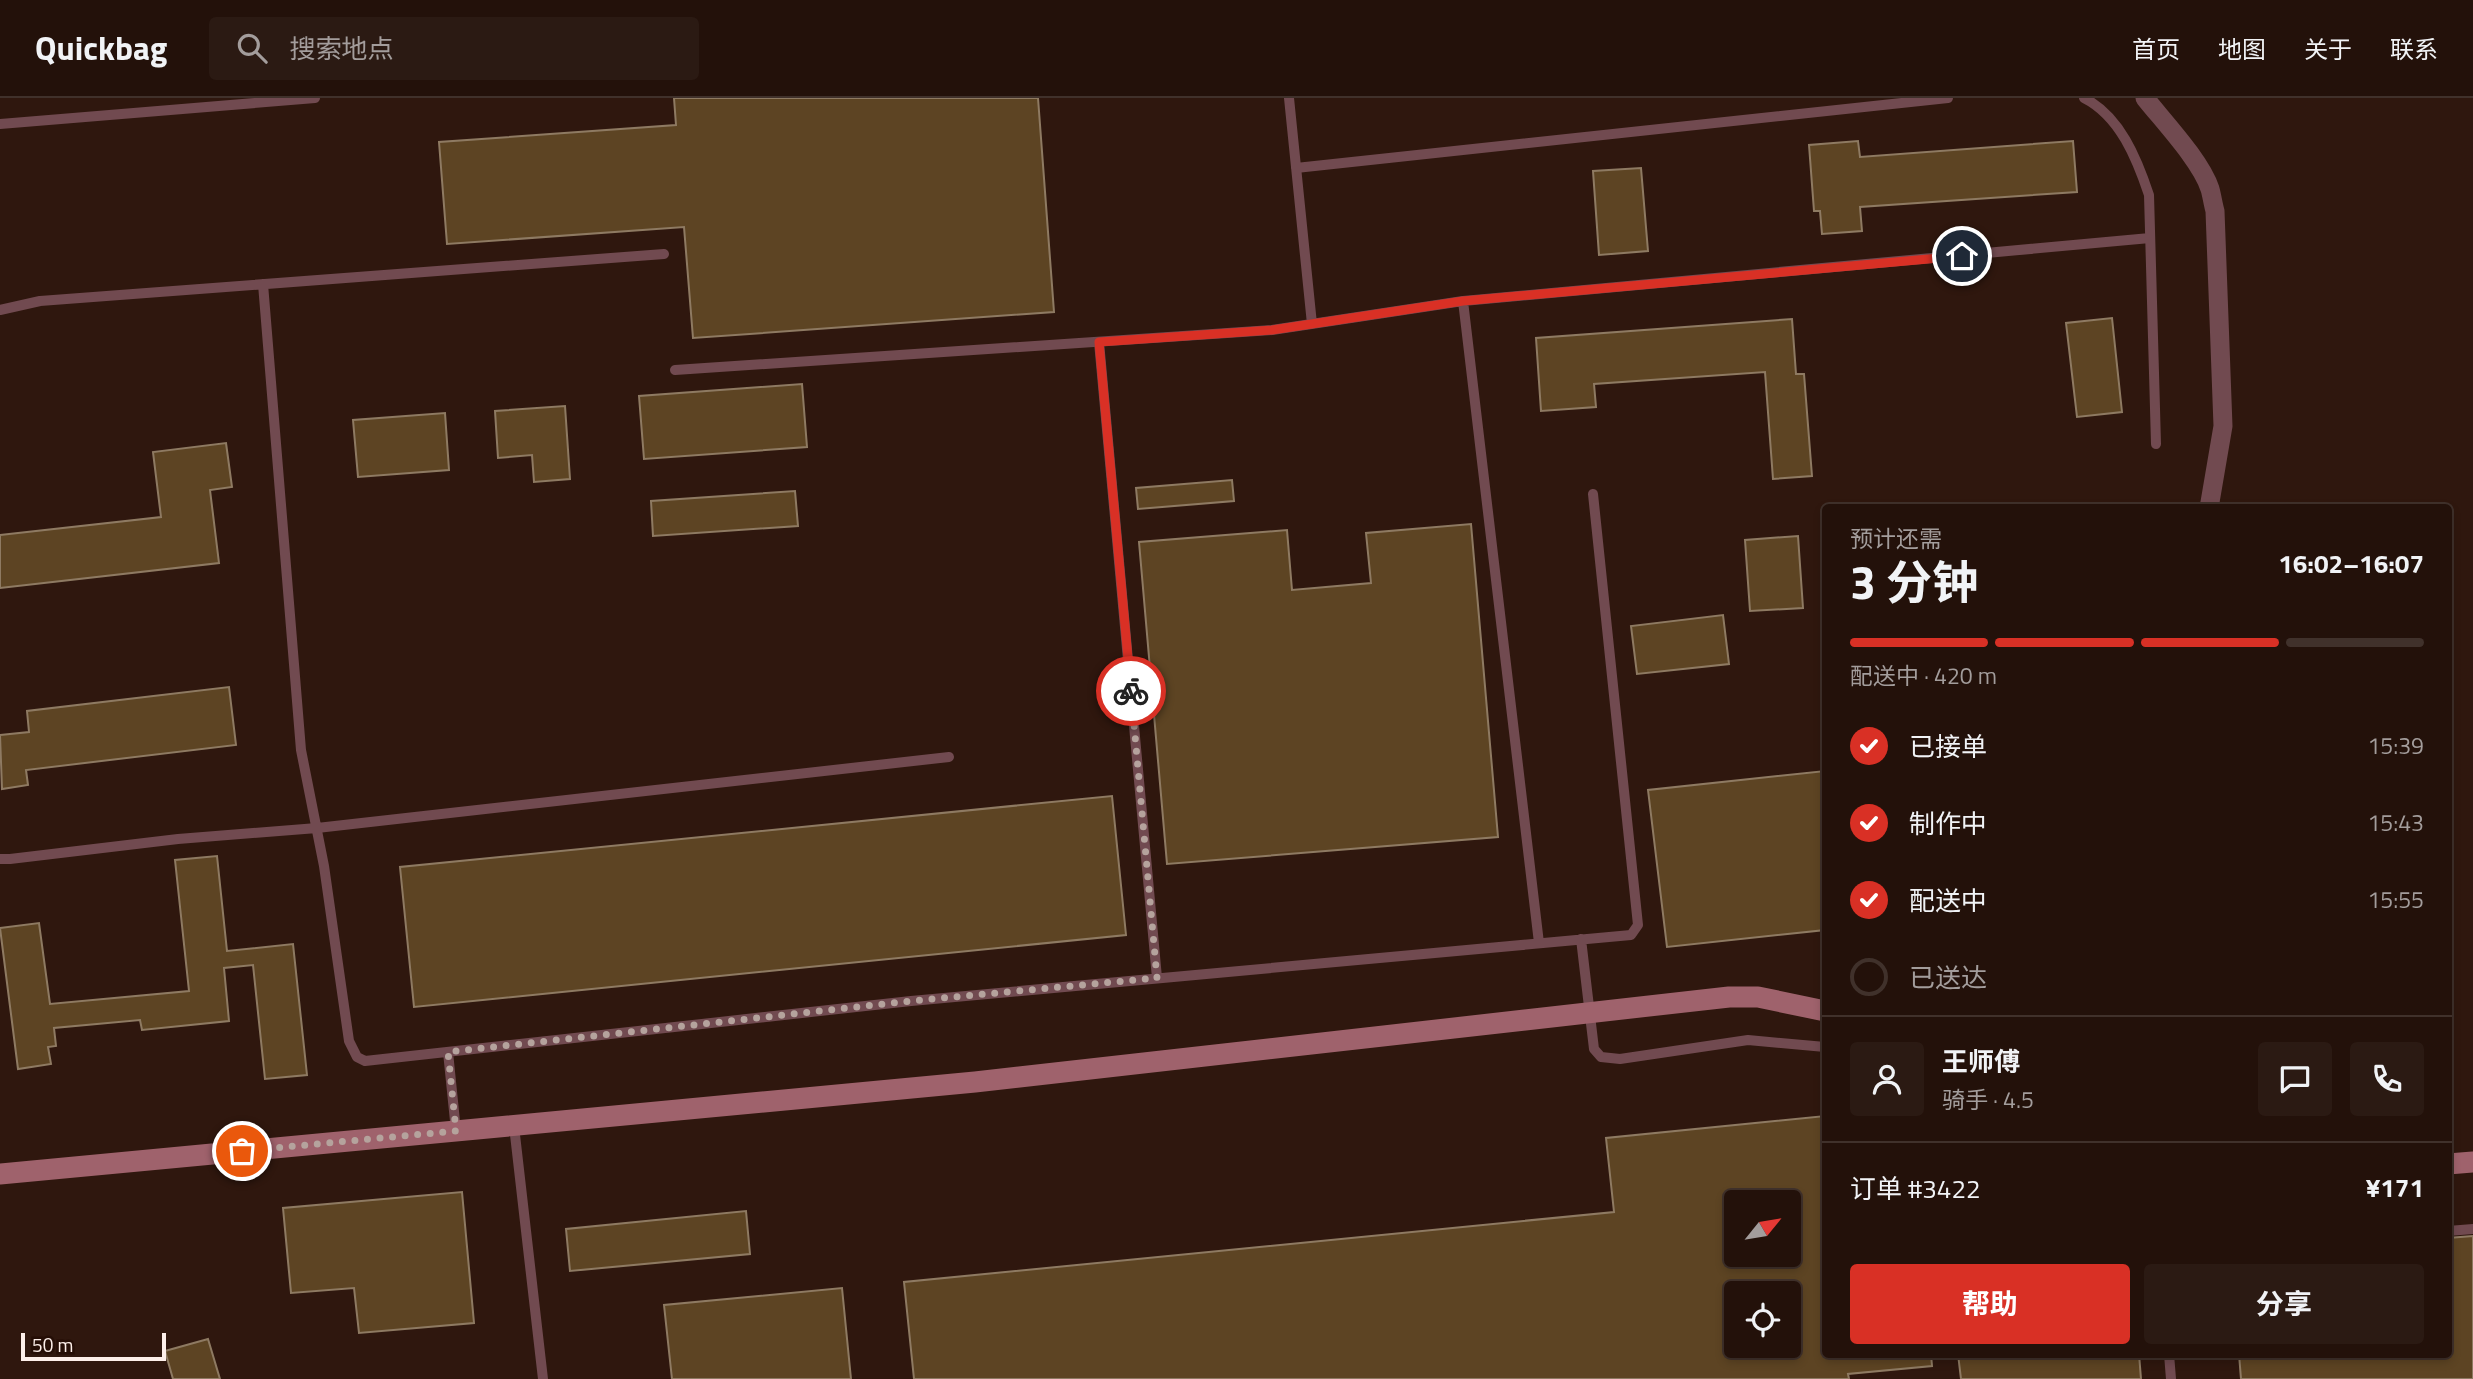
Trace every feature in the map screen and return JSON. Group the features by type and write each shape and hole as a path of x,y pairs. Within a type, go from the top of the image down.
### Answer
{"street":[{"path":"2144,98 2188,152 2210,188 2215,211 2223,426 2210,504"},
{"path":"0,1174 988,1080 1590,1011 1746,996 1822,1010"},
{"path":"2452,1164 2473,1163"}],"lane":[{"path":"0,124 315,98"},
{"path":"1289,98 1312,324"},
{"path":"1296,168 1948,98"},
{"path":"2084,98 2109,117 2128,143 2149,195 2156,444"},
{"path":"675,370 1272,330 1463,301 2150,238"},
{"path":"0,310 40,301 664,254"},
{"path":"263,285 301,750 324,866 349,1041 357,1056 365,1061 911,1001 1631,935 1638,925 1593,494"},
{"path":"1463,301 1539,943"},
{"path":"1099,342 1157,978"},
{"path":"0,859 178,839 317,828 949,757"},
{"path":"1581,939 1594,1049 1601,1057 1620,1059 1748,1040 1822,1047"},
{"path":"448,1052 456,1131"},
{"path":"514,1126 543,1379"},
{"path":"2452,1231 2473,1229"},
{"path":"2169,1358 2171,1379"}],"building":[{"path":"674,98 1038,98 1054,312 693,338 684,227 447,244 439,142 676,125"},
{"path":"1858,141 1860,157 2073,141 2077,192 1860,207 1862,231 1822,234 1820,211 1814,211 1809,145"},
{"path":"1641,168 1648,251 1599,255 1593,171"},
{"path":"2112,318 2122,412 2077,417 2066,323"},
{"path":"1792,319 1796,374 1804,374 1812,476 1773,479 1765,372 1594,384 1596,407 1541,411 1536,338"},
{"path":"802,384 807,447 644,459 639,396"},
{"path":"565,406 570,479 534,482 532,455 498,458 495,411"},
{"path":"445,413 449,470 358,477 353,420"},
{"path":"226,443 232,487 210,490 219,563 0,588 0,535 161,517 153,452"},
{"path":"1232,480 1234,501 1138,509 1136,488"},
{"path":"795,491 798,526 653,536 651,501"},
{"path":"1471,524 1498,837 1167,864 1139,542 1287,530 1292,590 1371,583 1366,533"},
{"path":"1798,536 1803,608 1750,611 1745,540"},
{"path":"1723,615 1729,664 1637,674 1631,626"},
{"path":"229,687 236,745 26,770 28,785 2,789 0,735 29,732 27,711"},
{"path":"1822,771 1822,930 1667,947 1648,790"},
{"path":"1112,796 1126,935 414,1007 400,867"},
{"path":"217,856 227,951 293,944 307,1075 265,1079 253,965 224,968 229,1021 142,1030 140,1020 54,1028 56,1046 48,1047 51,1064 18,1069 0,928 39,923 50,1004 189,991 175,860"},
{"path":"1822,1116 1822,1358 1931,1358 1932,1366 1848,1374 1849,1379 914,1379 904,1282 1614,1212 1606,1138"},
{"path":"462,1192 474,1323 359,1333 354,1288 291,1293 283,1208"},
{"path":"746,1211 750,1254 570,1271 566,1229"},
{"path":"2473,1236 2473,1379 2241,1379 2239,1358 2452,1358 2452,1238"},
{"path":"842,1288 851,1379 672,1379 664,1305"},
{"path":"208,1339 220,1379 173,1379 165,1351"},
{"path":"1958,1358 2139,1358 2141,1379 1961,1379"}],"way so far":[{"path":"242,1151 456,1131 448,1052 911,1001 1157,978 1131,691"}],"route":[{"path":"1131,691 1099,342 1272,330 1463,301 1962,256"}]}
